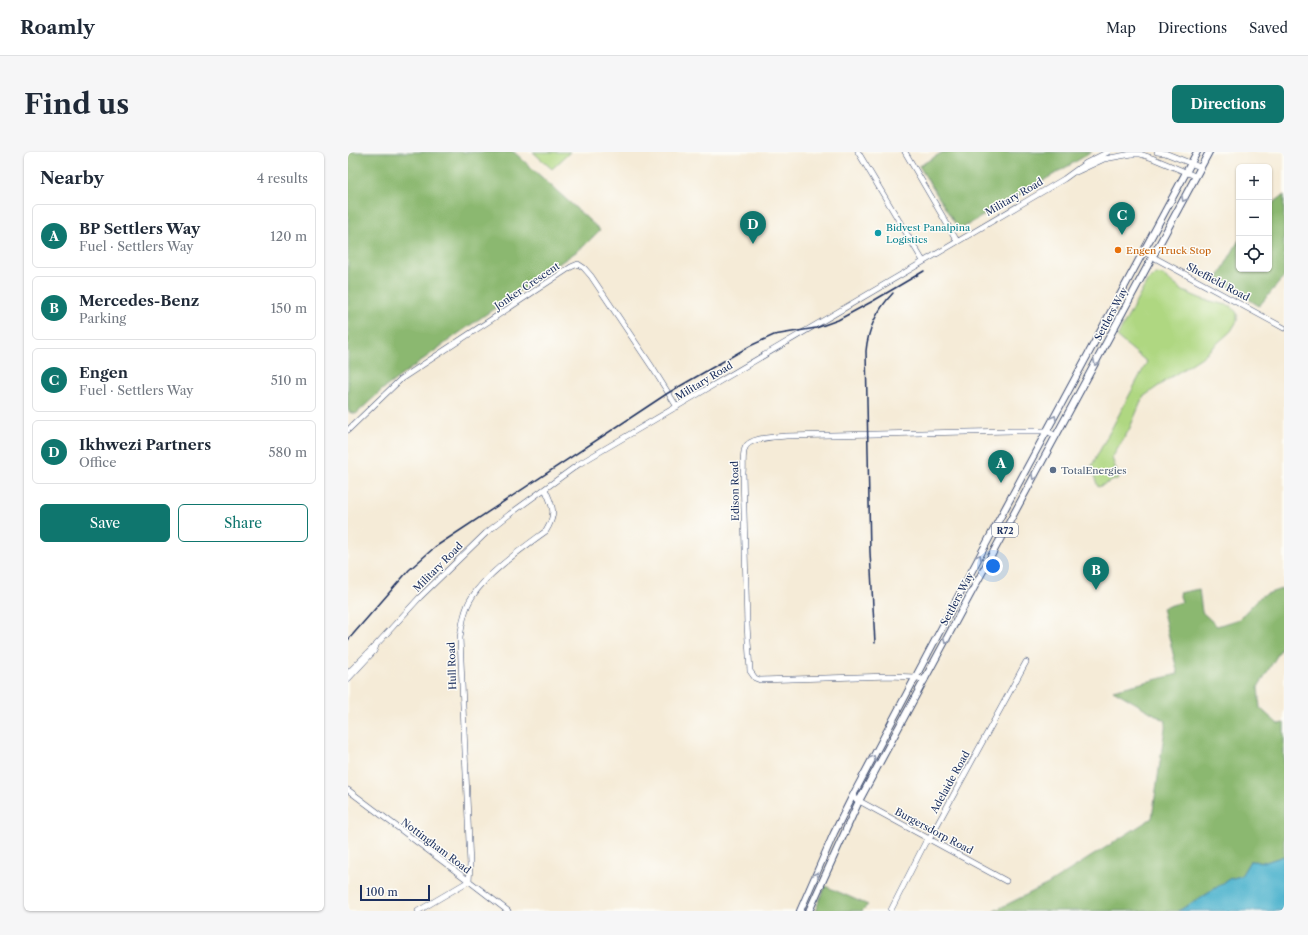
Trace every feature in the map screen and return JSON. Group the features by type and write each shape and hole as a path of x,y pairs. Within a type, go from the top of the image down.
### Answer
{"main road":[{"name":"Settlers Way","path":"800,911 834,833 852,797 1197,152"},
{"name":"Settlers Way","path":"810,911 859,801 1153,257 1208,152"}],"street":[{"path":"858,152 923,261"},
{"path":"905,152 957,241"},
{"name":"Military Road","path":"348,673 426,592 486,533 579,464 957,241 1086,163 1108,152"},
{"path":"1157,152 1200,167"},
{"name":"Military Road","path":"1073,172 1104,160 1132,154 1140,154 1195,176"},
{"name":"Sheffield Road","path":"1144,252 1284,328"},
{"name":"Jonker Crescent","path":"348,430 405,377 571,267 578,264 584,268 594,281 677,407"},
{"name":"Edison Road","path":"925,680 915,677 890,676 760,680 753,677 750,671 747,625 743,473 745,446 752,440 786,436 1047,431 1056,436"},
{"name":"Hull Road","path":"469,881 470,865 460,638 464,615 472,597 490,576 546,531 552,521 553,513 551,503 545,489"},
{"name":"Military Road","path":"348,679 374,651 376,645"},
{"name":"Adelaide Road","path":"891,910 923,847 930,838 1026,662"},
{"name":"Nottingham Road","path":"348,790 469,881 418,911"},
{"name":"Burgersdorp Road","path":"852,797 930,838 1006,881"},
{"path":"469,881 508,911"}],"green space":[{"path":"348,152 514,152 600,230 583,247 459,333 383,389 356,414 349,412"},
{"path":"533,152 570,152 552,169"},
{"path":"943,152 1092,152 959,230 919,166"},
{"path":"1284,195 1284,277 1259,306 1217,279 1236,245 1236,272 1272,272 1272,204"},
{"path":"1156,274 1163,275 1183,291 1202,299 1231,306 1237,313 1237,321 1231,331 1202,357 1143,397 1129,430 1112,458 1119,478 1098,487 1091,467 1147,362 1117,337 1148,280"},
{"path":"1284,588 1284,644 1258,687 1260,708 1278,724 1284,723 1284,856 1266,862 1250,861 1241,876 1229,879 1201,898 1178,911 994,911 1048,884 1152,818 1166,721 1113,690 1178,674 1162,608 1182,602 1179,593 1199,589 1202,612 1217,626 1239,619 1261,596"},
{"path":"825,886 868,905 862,911 815,911"}],"water":[{"path":"1284,856 1284,911 1178,911 1201,898 1229,879 1241,876 1250,861 1266,862"}],"railway":[{"path":"348,640 409,570 435,547 668,393 750,346 774,335 816,328 838,320 924,271"},
{"path":"875,643 870,552 866,351 874,320 882,306 893,293"}],"place":[{"name":"Bidvest Panalpina Logistics","path":"878,233"},
{"name":"Engen","path":"1122,235"},
{"name":"Ikhwezi Partners","path":"753,244"},
{"name":"Engen Truck Stop","path":"1118,250"},
{"name":"TotalEnergies","path":"1053,470"},
{"name":"BP Settlers Way","path":"1001,483"},
{"name":"Mercedes-Benz","path":"1096,590"}]}
